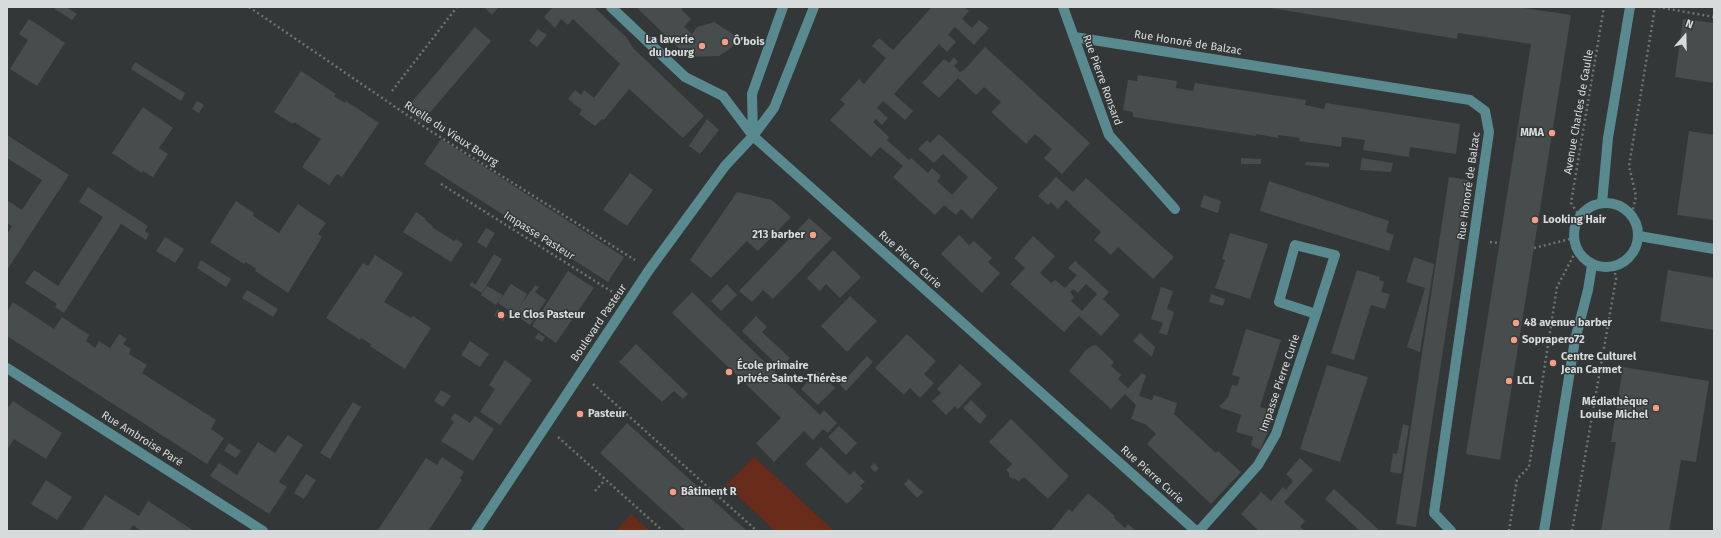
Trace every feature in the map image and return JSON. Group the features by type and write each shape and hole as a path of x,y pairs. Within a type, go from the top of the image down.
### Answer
{"street":[{"name":"Rue Pierre Curie","path":"611,7 685,77 723,96 754,136 1198,531"},
{"path":"754,136 752,94 783,7"},
{"name":"Boulevard Pasteur","path":"476,531 649,270 725,166 754,136 774,108 814,7"},
{"name":"Rue Pierre Ronsard","path":"1063,7 1109,135 1176,209"},
{"path":"1602,203 1608,138 1630,7"},
{"name":"Rue Honoré de Balzac","path":"1074,37 1470,100 1485,111 1489,132 1434,513 1451,531"},
{"path":"1602,203 1618,204 1632,214 1637,225 1639,236 1637,246 1632,256 1624,263 1606,268 1592,265 1582,257 1577,249 1574,238 1575,227 1580,217 1587,209 1602,203"},
{"path":"1639,236 1714,249"},
{"name":"Impasse Pierre Curie","path":"1198,531 1258,465 1276,434 1316,314 1335,255 1295,246 1279,302 1316,314"},
{"path":"1544,531 1575,340 1588,290 1592,265"},
{"name":"Rue Ambroise Paré","path":"7,368 263,531"}],"path":[{"name":"Ruelle du Vieux Bourg","path":"249,7 429,130 649,270"},
{"path":"392,91 457,7"},
{"name":"Avenue Charles de Gaulle","path":"1580,217 1571,203 1604,7"},
{"path":"1632,214 1636,196 1629,166 1655,7"},
{"path":"1658,7 1714,17"},
{"name":"Impasse Pasteur","path":"441,184 628,302"},
{"path":"1534,248 1574,238"},
{"path":"1509,531 1517,479 1529,467 1557,288 1577,249"},
{"path":"1572,531 1616,279 1614,267"},
{"path":"580,373 757,531"},
{"path":"546,426 663,531"},
{"path":"595,491 605,480"}],"shaded area":[{"path":"754,457 834,531 775,531 726,485"},
{"path":"631,514 650,531 616,531"}],"building":[{"path":"56,7 66,7 77,14 72,20 55,9"},
{"path":"484,7 499,7 492,15"},
{"path":"553,7 594,7 627,38 633,48 704,116 683,138 629,89 604,120 602,119 595,126 579,114 582,110 568,99 575,90 581,95 584,90 594,98 620,64 573,19 568,25 561,19 555,28 544,17"},
{"path":"636,7 683,7 681,9 691,19 684,27 692,34 697,27 714,22 739,38 730,49 719,56 688,57"},
{"path":"932,7 964,7 969,11 962,19 972,28 979,20 989,28 974,45 955,27 948,35 956,42 947,52 939,44 894,94 913,111 905,120 883,101 877,108 888,118 882,125 876,119 873,122 889,137 887,140 909,160 911,158 928,173 932,168 941,176 937,181 952,195 968,177 943,154 934,163 918,149 927,140 930,143 939,134 998,188 972,219 961,209 956,215 944,205 935,215 893,177 903,166 880,147 871,157 830,120 845,104 840,100 859,79 864,84 886,58 872,46 879,38 893,50"},
{"path":"1265,7 1518,7 1571,15 1500,460 1466,454 1531,44 1458,33 1457,39"},
{"path":"29,19 65,43 37,86 10,69 28,40 19,34"},
{"path":"1683,19 1714,23 1714,83 1675,77"},
{"path":"475,27 491,41 422,122 406,109"},
{"path":"538,29 547,35 537,47 529,41"},
{"path":"985,47 1090,143 1062,174 1044,158 1052,149 1035,134 1026,144 991,112 1001,102 984,87 976,95 958,78 939,98 922,83 944,59 949,63 954,57 958,62 954,66 960,72 965,69"},
{"path":"135,62 185,93 181,101 131,69"},
{"path":"301,71 336,94 334,96 345,103 346,101 379,123 342,177 337,174 329,185 302,167 321,139 294,122 293,124 274,112"},
{"path":"1138,75 1177,81 1176,88 1193,91 1195,83 1306,100 1305,105 1324,109 1326,103 1460,124 1456,154 1410,147 1409,157 1363,150 1365,140 1342,137 1341,147 1299,141 1300,138 1278,135 1278,138 1256,134 1256,136 1133,117 1133,112 1123,110 1128,80 1137,81"},
{"path":"197,101 204,105 199,113 192,109"},
{"path":"143,107 173,128 159,148 168,154 153,177 143,171 142,173 112,153"},
{"path":"707,119 719,130 700,154 689,146"},
{"path":"1689,131 1714,135 1714,220 1677,215"},
{"path":"7,135 69,175 7,270 7,234 12,226 7,223 7,200 22,210 42,180 7,158"},
{"path":"441,139 624,257 608,282 424,164"},
{"path":"1241,158 1261,159 1261,164 1241,164"},
{"path":"1362,158 1393,163 1391,172 1360,170"},
{"path":"1306,162 1329,163 1329,167 1305,165"},
{"path":"630,173 653,190 627,226 603,210"},
{"path":"1056,177 1073,192 1086,178 1174,257 1153,279 1118,247 1111,255 1094,240 1101,232 1066,200 1058,209 1051,202 1048,205 1038,196"},
{"path":"1449,177 1469,180 1416,527 1396,524"},
{"path":"1269,181 1389,221 1386,232 1394,235 1389,251 1260,211"},
{"path":"88,187 148,226 145,231 149,234 146,240 121,224 64,313 55,307 57,304 25,283 34,270 58,286 103,217 79,202"},
{"path":"737,192 772,200 791,217 758,251 747,241 711,278 690,260"},
{"path":"1204,195 1221,201 1218,213 1200,207"},
{"path":"236,201 254,213 253,216 279,233 298,204 326,223 318,234 322,237 288,293 255,271 256,269 246,262 244,264 210,242"},
{"path":"416,212 426,219 425,220 433,226 432,227 454,241 456,239 463,244 451,262 403,232"},
{"path":"809,218 832,238 773,299 763,290 752,302 739,291"},
{"path":"486,228 495,233 486,248 477,242"},
{"path":"1230,233 1268,244 1250,299 1215,288 1225,260 1222,259"},
{"path":"959,235 969,245 974,241 992,258 988,262 1000,273 982,293 941,254"},
{"path":"1033,236 1055,256 1040,273 1051,283 1055,280 1065,288 1077,275 1068,268 1075,261 1109,292 1103,299 1120,315 1101,336 1079,316 1064,332 1010,284 1025,268 1014,258","holes":["1086,284 1097,294 1082,311 1071,301 1074,297 1070,292 1073,289 1078,293"]},
{"path":"165,237 184,249 175,263 156,251"},
{"path":"833,250 861,277 840,298 826,284 820,291 807,278"},
{"path":"494,254 502,259 482,293 469,285 472,282 475,285"},
{"path":"375,255 403,273 384,302 411,318 413,316 431,328 405,369 370,346 371,344 361,338 360,340 326,318 363,263 368,266"},
{"path":"1414,257 1434,264 1420,352 1407,347 1425,288 1406,282"},
{"path":"201,260 231,279 226,287 197,268"},
{"path":"1357,270 1380,277 1379,280 1384,282 1381,292 1390,294 1385,309 1371,305 1354,360 1331,353"},
{"path":"1668,270 1714,278 1714,330 1660,321"},
{"path":"568,271 594,288 556,343 532,326"},
{"path":"511,284 527,294 518,309 535,285 539,287 535,292 546,300 530,325 498,303"},
{"path":"727,284 737,295 721,311 711,301"},
{"path":"487,286 503,295 496,305 481,295"},
{"path":"1161,287 1173,291 1167,309 1174,312 1167,335 1159,333 1163,323 1151,319"},
{"path":"247,290 278,309 273,317 242,298"},
{"path":"692,292 820,415 824,410 837,423 828,433 823,429 813,440 804,431 774,462 756,443 781,418 672,313"},
{"path":"1211,294 1225,299 1223,306 1209,302"},
{"path":"850,296 877,321 847,352 821,326"},
{"path":"13,302 54,329 62,317 89,335 86,341 95,348 99,341 110,348 119,334 127,339 123,344 131,349 129,354 147,365 142,373 216,420 211,429 224,438 207,464 7,336 7,312"},
{"name":"Le Clos Pasteur","path":"498,309 507,315 503,321 494,315"},
{"path":"756,316 767,327 762,332 790,358 780,368 742,331"},
{"path":"1246,329 1281,340 1260,407 1267,409 1262,425 1270,428 1260,450 1251,445 1253,437 1236,432 1241,415 1219,407 1228,397 1232,385 1237,386 1240,377 1232,375"},
{"path":"538,333 545,337 542,342 535,338"},
{"path":"1140,333 1155,347 1152,357 1133,341"},
{"path":"907,334 936,361 924,374 934,383 920,398 910,388 904,395 875,368"},
{"path":"470,341 489,354 480,367 461,355"},
{"path":"636,344 688,394 683,399 674,391 662,402 619,362"},
{"path":"1096,345 1114,362 1111,366 1121,375 1118,379 1128,388 1142,373 1146,376 1139,396 1152,400 1154,395 1177,403 1174,414 1216,453 1218,451 1241,472 1211,504 1147,444 1156,434 1145,424 1131,419 1136,405 1125,394 1111,409 1069,371 1086,350"},
{"path":"867,356 873,362 846,391 840,385"},
{"path":"505,360 532,380 500,425 480,412 495,389 489,385"},
{"path":"960,364 982,384 958,409 955,406 946,415 932,401 941,393 937,389"},
{"path":"1327,365 1368,377 1340,462 1300,449"},
{"path":"1623,367 1709,381 1696,462 1681,460 1669,531 1601,531 1616,442 1611,442"},
{"path":"818,371 835,388 818,405 801,389"},
{"path":"441,390 451,396 443,407 434,401"},
{"path":"971,400 987,416 980,424 963,408"},
{"path":"13,401 62,433 46,459 14,439 7,450 7,409"},
{"path":"353,402 361,407 330,459 320,453"},
{"path":"455,413 470,423 475,416 494,429 473,461 441,441 454,422 450,419"},
{"path":"1011,419 1069,476 1048,499 1024,477 1019,481 1009,477 1009,473 1006,470 1012,464 989,442"},
{"name":"Bâtiment R","path":"627,423 747,531 686,531 600,453"},
{"path":"1403,424 1409,426 1401,474 1390,472 1393,453 1397,454"},
{"path":"839,426 857,443 846,455 828,437"},
{"path":"288,435 303,445 279,482 287,487 269,514 210,476 219,463 237,475 258,442 275,453"},
{"path":"229,443 241,451 236,458 224,451"},
{"path":"821,447 850,475 854,471 865,482 860,486 863,488 847,504 805,464"},
{"path":"442,457 464,472 460,478 462,480 428,531 377,531 426,458 437,465"},
{"path":"1300,458 1313,470 1284,502 1305,521 1300,527 1305,531 1259,531 1241,514 1261,492 1271,501 1283,487 1286,490 1293,481 1286,474"},
{"path":"874,463 879,468 875,472 870,467"},
{"path":"306,474 316,480 304,499 294,493"},
{"path":"909,479 923,492 917,498 904,484"},
{"path":"46,480 72,497 57,520 31,504"},
{"path":"1334,489 1378,529 1377,531 1360,531 1325,499"},
{"path":"1088,493 1115,516 1114,518 1125,528 1128,524 1136,531 1051,531 1069,509 1072,512"},
{"path":"105,495 139,516 148,501 194,531 141,531 133,525 129,531 82,530"}],"place":[{"name":"Ô’bois","path":"725,42"},
{"name":"La laverie du bourg","path":"702,46"},
{"name":"MMA","path":"1552,133"},
{"name":"Looking Hair","path":"1535,220"},
{"name":"213 barber","path":"813,235"},
{"name":"Le Clos Pasteur","path":"501,315"},
{"name":"48 avenue barber","path":"1516,323"},
{"name":"Soprapero72","path":"1514,340"},
{"name":"Centre Culturel Jean Carmet","path":"1553,363"},
{"name":"École primaire privée Sainte-Thérèse","path":"729,372"},
{"name":"LCL","path":"1509,381"},
{"name":"Médiathèque Louise Michel","path":"1656,408"},
{"name":"Pasteur","path":"580,414"},
{"name":"Bâtiment R","path":"673,492"}]}
